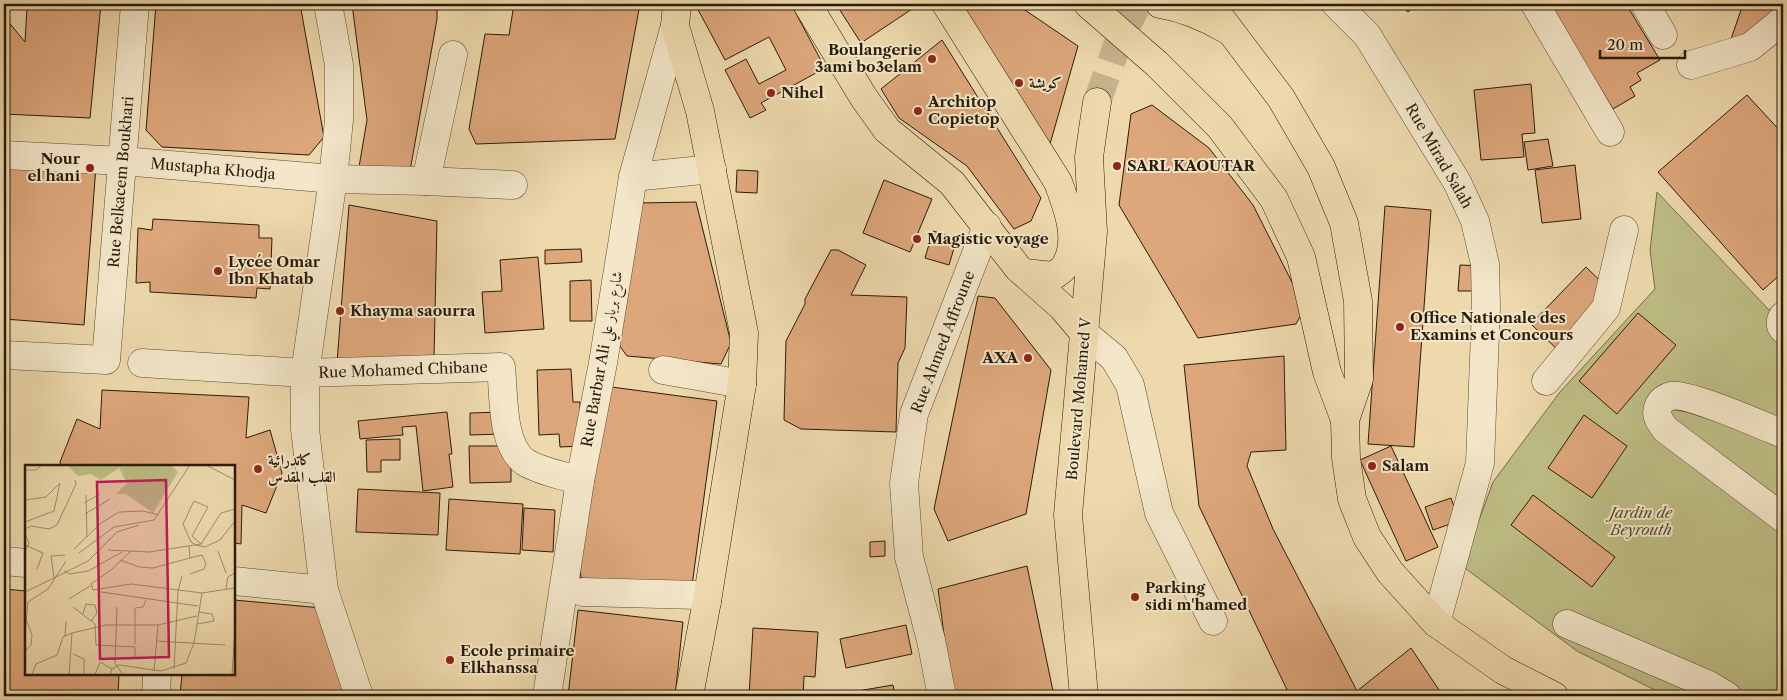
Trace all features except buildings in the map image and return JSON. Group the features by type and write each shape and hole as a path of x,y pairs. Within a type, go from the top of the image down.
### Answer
{"main road":[{"path":"807,4 864,98 887,130 952,182 1018,268 1062,307 1085,334"},
{"path":"946,4 1058,182 1072,229 1072,248 1065,267 1053,276 1024,273"},
{"path":"1088,4 1157,64 1220,127 1274,199 1301,257 1327,372 1345,420 1346,458 1352,498 1367,537 1390,572 1436,624 1503,670 1554,696"},
{"path":"1160,4 1203,16 1232,32"},
{"path":"1210,4 1281,98 1316,158 1344,223 1358,300 1359,379 1345,420"},
{"path":"676,15 700,111 744,333 742,384 707,601 689,696"},
{"name":"Boulevard Mohamed V","path":"1084,696 1068,515 1085,334 1092,232 1089,157 1097,102"}],"street":[{"name":"Rue Belkacem Boukhari","path":"4,355 106,360 135,4"},
{"path":"328,4 339,65 339,120 333,179 305,373 305,429 324,590 358,696"},
{"name":"Rue Mirad Salah","path":"1336,4 1367,35 1457,182 1475,221 1485,264 1486,307 1480,463 1436,624"},
{"path":"1535,4 1610,132"},
{"path":"1645,4 1663,36"},
{"name":"Rue Barbar Ali شارع بربار علي","path":"547,696 580,481 603,363 633,177 676,15"},
{"path":"1691,65 1750,47 1783,21"},
{"path":"426,181 453,55"},
{"name":"Mustapha Khodja","path":"4,155 123,161 333,179 513,185"},
{"path":"633,177 712,169"},
{"name":"Rue Ahmed Affroune","path":"942,696 931,640 909,558 904,483 914,414 987,226"},
{"path":"1546,382 1606,308 1624,230"},
{"path":"1783,316 1781,326 1783,329"},
{"path":"1085,334 1114,358 1130,385 1159,513 1213,621"},
{"name":"Rue Mohamed Chibane","path":"142,363 305,373 501,367 507,432 514,449 525,461 532,465 580,481"},
{"path":"663,370 742,384"},
{"path":"1783,434 1694,399 1672,395 1660,402 1656,416 1665,429 1783,518"},
{"path":"4,561 25,562"},
{"path":"235,581 324,590"},
{"path":"584,592 698,595 707,601"},
{"path":"1567,624 1711,692"},
{"path":"156,696 157,675"}],"green space":[{"name":"Jardin de Beyrouth","path":"1657,192 1769,310 1783,303 1783,696 1667,696 1577,651 1462,566 1493,482 1560,392 1655,289 1650,250"}],"tunnel":[{"path":"1097,102 1119,40 1138,4"}],"place":[{"name":"Boulangerie 3ami bo3elam","path":"932,59"},
{"name":"كويشة","path":"1019,83"},
{"name":"Nihel","path":"771,93"},
{"name":"Architop Copietop","path":"918,111"},
{"name":"SARL KAOUTAR","path":"1117,166"},
{"name":"Nour el hani","path":"90,168"},
{"name":"Magistic voyage","path":"917,239"},
{"name":"Lycée Omar Ibn Khatab","path":"218,271"},
{"name":"Khayma saourra","path":"340,311"},
{"name":"Office Nationale des Examins et Concours","path":"1400,327"},
{"name":"AXA","path":"1028,358"},
{"name":"Salam","path":"1372,466"},
{"name":"كاتدرائية القلب المقدس","path":"258,469"},
{"name":"Parking sidi m'hamed","path":"1135,597"},
{"name":"Ecole primaire Elkhanssa","path":"450,660"}]}
